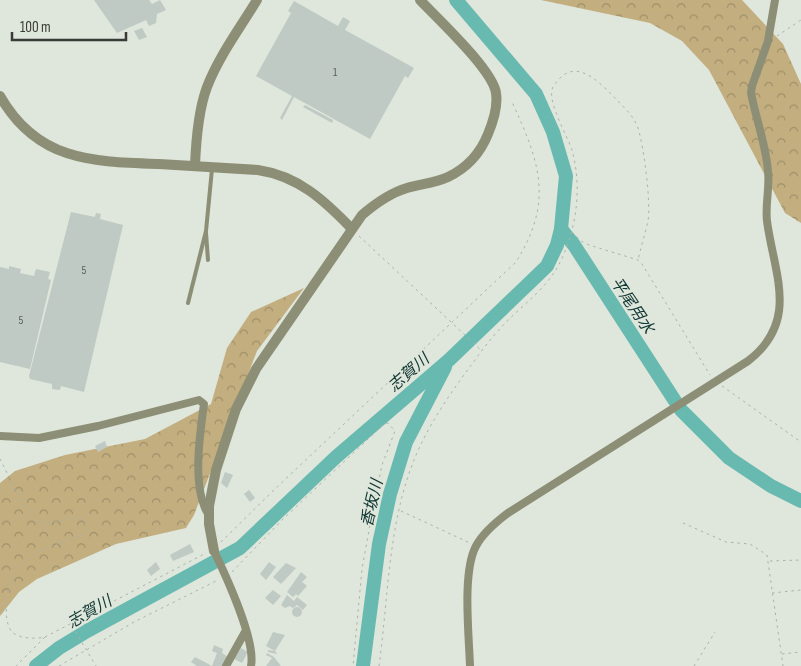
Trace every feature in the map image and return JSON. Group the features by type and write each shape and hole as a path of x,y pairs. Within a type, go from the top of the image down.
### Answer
{"street":[{"path":"195,166 198,128 207,87 218,64 257,0"},
{"path":"250,666 251,652 226,576 214,550 209,514 214,477 224,438 244,392 256,369 351,228 362,215 384,197 408,188 440,180 459,171 476,157 491,127 496,95 492,82 480,64 420,0"},
{"path":"470,666 469,575 471,559 476,546 492,526 508,513 748,361 767,345 781,303 767,220 768,169 751,93 769,36 775,0"},
{"path":"0,96 9,110 38,140 66,154 99,162 258,170 285,176 318,197 351,228"},
{"path":"0,436 39,438 98,426 199,400 204,404 198,440 200,478 205,509 209,514"},
{"path":"226,666 245,632"}],"lane":[{"path":"188,303 206,231 212,167"},
{"path":"206,231 208,260"}],"path":[{"path":"769,36 778,36 801,20"},
{"path":"379,666 391,559 400,511 414,460 446,402 482,351 497,332 544,288 557,270 572,231 577,198 576,175 572,150 551,97 554,86 564,76 575,71 593,76 627,109 638,128 643,153 648,214 638,260"},
{"path":"0,459 29,514 37,522 47,524 60,520 79,519 87,528 83,535 48,548 23,562 9,584 5,611 10,631 21,637 45,637 72,626 214,550 516,262 530,238 535,222 539,198 539,175 533,148 512,102"},
{"path":"351,228 482,351"},
{"path":"572,231 581,242 638,260 715,381 801,442"},
{"path":"59,666 150,614 226,576 282,520 383,425 388,423 392,425 395,431 382,465 362,569 353,666"},
{"path":"400,511 476,546"},
{"path":"683,523 726,542 750,544 767,555 783,666"},
{"path":"769,561 801,560"},
{"path":"772,594 801,590"},
{"path":"72,626 96,666"},
{"path":"694,666 715,632"},
{"path":"16,666 45,637"},
{"path":"781,654 801,652"}],"green space":[{"path":"541,0 742,0 783,44 801,84 801,223 785,213 709,70 682,41 650,23"},
{"path":"304,288 257,351 194,515 186,528 116,544 37,579 19,592 0,616 0,483 15,471 65,455 145,439 211,404 227,348 251,312"}],"building":[{"path":"94,0 149,0 152,4 160,0 166,10 157,14 156,23 149,26 146,20 117,33"},
{"path":"294,1 338,26 343,17 350,21 345,30 414,68 408,78 405,76 370,139 294,97 282,120 280,118 292,96 256,76 291,13 288,11"},
{"path":"142,28 147,37 139,40 134,31"},
{"path":"305,105 333,120 332,123 303,107"},
{"path":"71,212 95,217 96,213 101,214 100,219 123,225 84,392 61,386 60,390 52,389 52,384 30,379 29,376"},
{"path":"9,266 21,269 20,273 34,276 36,269 50,272 48,279 51,280 30,369 0,362 0,267 9,269"},
{"path":"105,441 107,447 98,452 95,446"},
{"path":"225,472 233,475 227,488 221,483"},
{"path":"249,490 255,498 250,502 244,494"},
{"path":"190,544 194,552 173,561 170,555"},
{"path":"156,562 160,569 151,576 147,570"},
{"path":"269,562 276,567 266,580 260,574"},
{"path":"286,563 296,568 281,584 273,577"},
{"path":"301,572 307,577 302,582 307,586 298,596 296,594 293,597 287,592"},
{"path":"273,590 281,596 273,605 265,598"},
{"path":"287,595 294,601 297,597 307,605 303,610 297,605 293,608 290,606 285,608 281,605"},
{"path":"297,607 302,612 297,617 292,612"},
{"path":"273,632 285,635 275,651 266,646"},
{"path":"214,645 223,649 222,653 228,657 223,666 212,666 217,653 212,651"},
{"path":"241,648 248,652 242,663 234,659"},
{"path":"268,650 275,651 277,654 268,652"},
{"path":"267,653 274,657 281,666 266,666 272,658 266,655"},
{"path":"195,657 212,666 197,666 191,662"}],"waterway":[{"name":"志賀川","path":"36,666 59,648 87,631 240,548 336,457 449,360 547,266 557,245 561,229 566,176 553,132 536,94 456,0"},
{"name":"平尾用水","path":"561,229 574,245 675,401"},
{"name":"香坂川","path":"363,666 379,544 390,494 406,442 445,367"},
{"name":"平尾用水","path":"681,410 729,458 771,486 801,501"}]}
